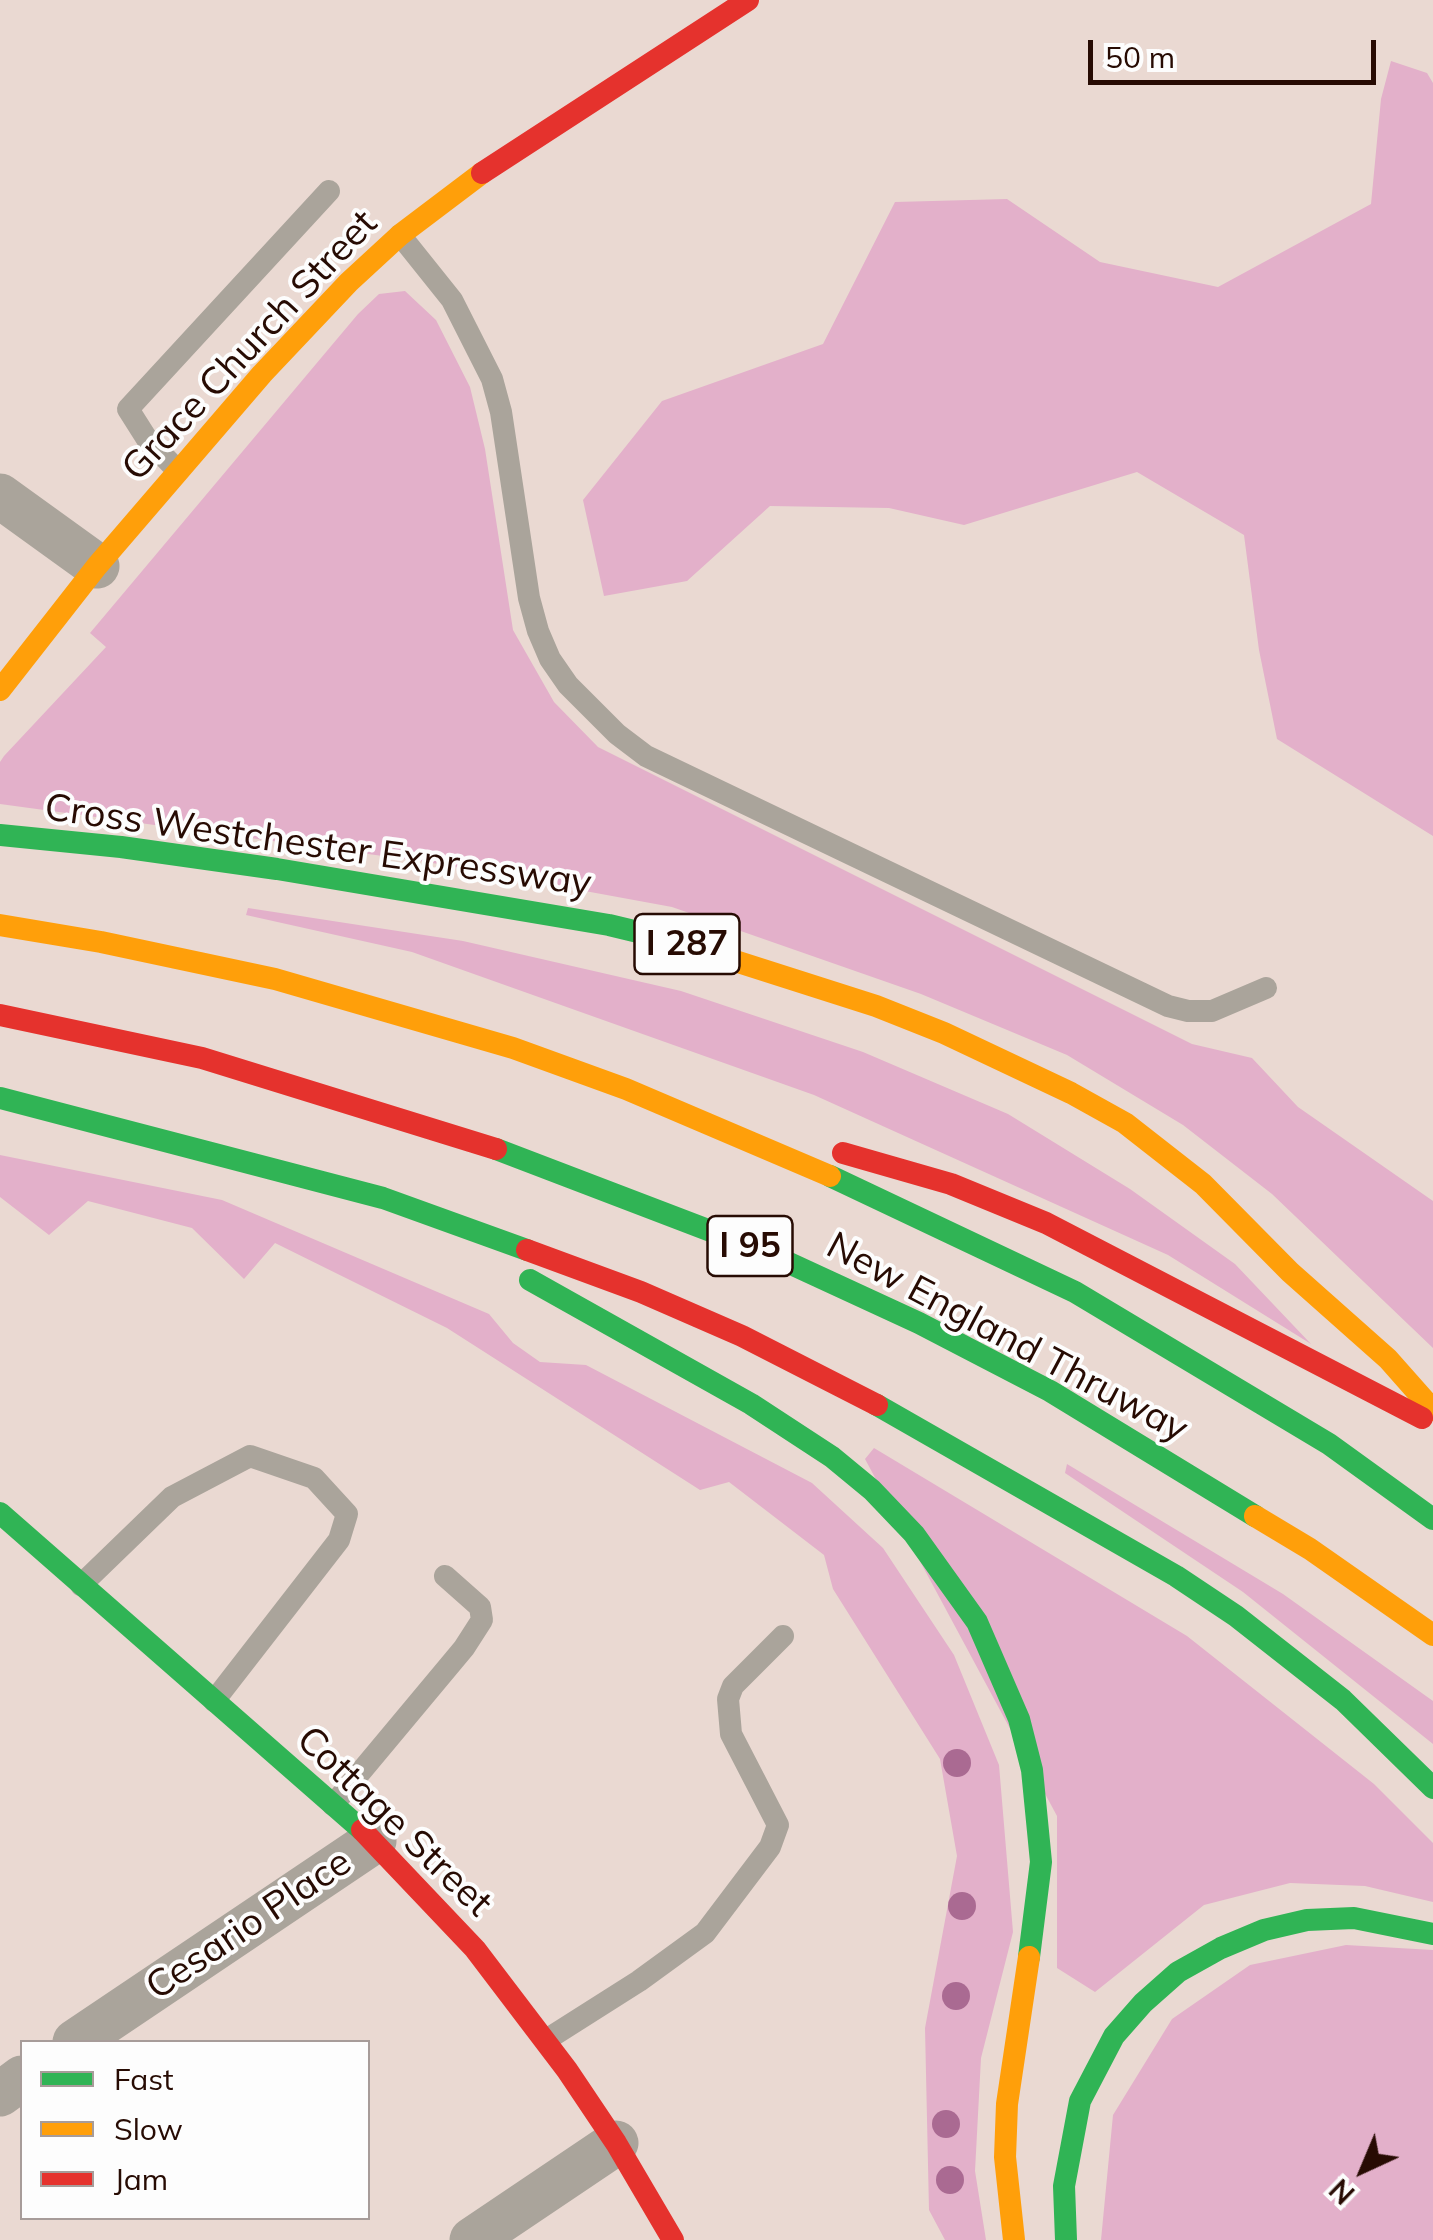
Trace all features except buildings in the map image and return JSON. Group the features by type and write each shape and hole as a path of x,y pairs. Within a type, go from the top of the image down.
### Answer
{"main road":[{"name":"Grace Church Street","path":"0,690 96,566 178,471 308,325 400,236 500,159 748,0"},
{"name":"Cross Westchester Expressway","path":"0,835 199,858 590,921 678,941 816,983 944,1033 1124,1123 1202,1184 1290,1272 1388,1360 1433,1410"},
{"name":"New England Thruway","path":"0,925 101,942 276,980 514,1048 671,1108 814,1169 1075,1292 1329,1444 1433,1519"},
{"name":"New England Thruway","path":"0,1015 202,1058 366,1106 509,1153 763,1252 918,1323 1066,1400 1310,1549 1433,1635"},
{"path":"0,1098 383,1198 641,1292 742,1336 859,1394 969,1456 1132,1549 1236,1616 1343,1700 1433,1788"},
{"path":"671,1108 951,1184 1046,1223 1433,1425"},
{"path":"383,1198 751,1404 832,1457 872,1490 914,1534 977,1622 1018,1719 1039,1816 1037,1906 1007,2104 1005,2157 1014,2240"},
{"name":"Cottage Street","path":"0,1513 374,1842 475,1950 546,2040 616,2144 673,2240"},
{"path":"1066,2240 1064,2186 1080,2101 1114,2036 1142,2003 1178,1972 1264,1930 1306,1920 1354,1918 1433,1934"}],"street":[{"path":"0,496 96,566"},
{"name":"Cesario Place","path":"78,2040 374,1842"},
{"path":"472,2240 616,2144"}],"lane":[{"path":"178,471 146,439 128,409 329,191"},
{"path":"400,236 452,300 492,380 501,412 529,598 544,645 568,685 618,734 646,756 1168,1006 1212,1011 1266,988"},
{"path":"82,1584 172,1497 250,1456 314,1478 347,1514 339,1540 214,1700"},
{"path":"333,1805 464,1648 482,1620 480,1607 446,1576"},
{"path":"546,2040 706,1933 770,1847 778,1825 731,1734 728,1699 733,1686 783,1636"}],"shaded area":[{"path":"1391,61 1427,73 1433,83 1433,836 1277,739 1259,650 1244,535 1137,472 964,525 889,508 770,506 687,581 604,596 583,500 662,401 823,344 895,202 1007,199 1100,262 1218,287 1371,204 1381,99"},
{"path":"405,291 436,320 470,387 485,449 513,630 554,702 598,747 1192,1044 1252,1058 1298,1107 1433,1201 1433,1348 1272,1194 1183,1125 1067,1055 921,994 672,907 427,862 0,804 0,762 4,756 106,647 90,633 358,314 379,294"},
{"path":"248,908 463,941 681,991 863,1052 1008,1114 1130,1189 1235,1264 1311,1344 1168,1255 814,1095 412,952 246,915"},
{"path":"0,1155 222,1200 489,1314 513,1343 540,1362 586,1365 812,1483 883,1548 954,1655 999,1765 1013,1932 981,2058 975,2171 986,2240 945,2240 929,2210 925,2028 957,1856 940,1759 833,1589 824,1555 729,1482 700,1490 447,1328 275,1243 244,1279 192,1228 88,1201 49,1235 0,1197"},
{"path":"874,1448 1187,1636 1374,1784 1433,1843 1433,1902 1365,1886 1290,1883 1204,1905 1095,1992 1057,1968 1057,1816 865,1459"},
{"path":"1067,1464 1283,1594 1433,1701 1433,1744 1243,1592 1065,1473"},
{"path":"1346,1945 1433,1950 1433,2240 1101,2240 1113,2115 1172,2019 1250,1965"}],"traffic: fast":[{"path":"0,835 277,869 609,925 663,938"},
{"path":"0,1098 383,1198 527,1250"},
{"path":"496,1149 763,1251 919,1323 1050,1391 1255,1516"},
{"path":"830,1176 1075,1292 1329,1444 1433,1519"},
{"path":"530,1280 751,1404 832,1457 872,1490 914,1534 977,1622 1019,1719 1032,1770 1041,1862 1029,1957"},
{"path":"877,1405 1176,1576 1236,1616 1343,1700 1433,1788"},
{"path":"0,1513 362,1830"},
{"path":"1066,2240 1064,2186 1080,2101 1114,2036 1178,1972 1264,1930 1307,1920 1354,1918 1433,1934"}],"traffic: slow":[{"path":"0,690 97,566 262,374 349,282 400,235 482,173"},
{"path":"0,925 275,979 513,1048 626,1089 830,1176"},
{"path":"663,938 876,1006 944,1033 1125,1123 1203,1184 1290,1272 1388,1359 1433,1410"},
{"path":"1255,1516 1310,1549 1433,1635"},
{"path":"1014,2240 1005,2157 1007,2104 1029,1957"}],"traffic: jam":[{"path":"482,173 748,0"},
{"path":"0,1015 202,1058 496,1149"},
{"path":"843,1153 951,1184 1046,1223 1422,1418"},
{"path":"527,1250 641,1292 742,1336 877,1405"},
{"path":"362,1830 475,1949 567,2070 673,2240"}]}
